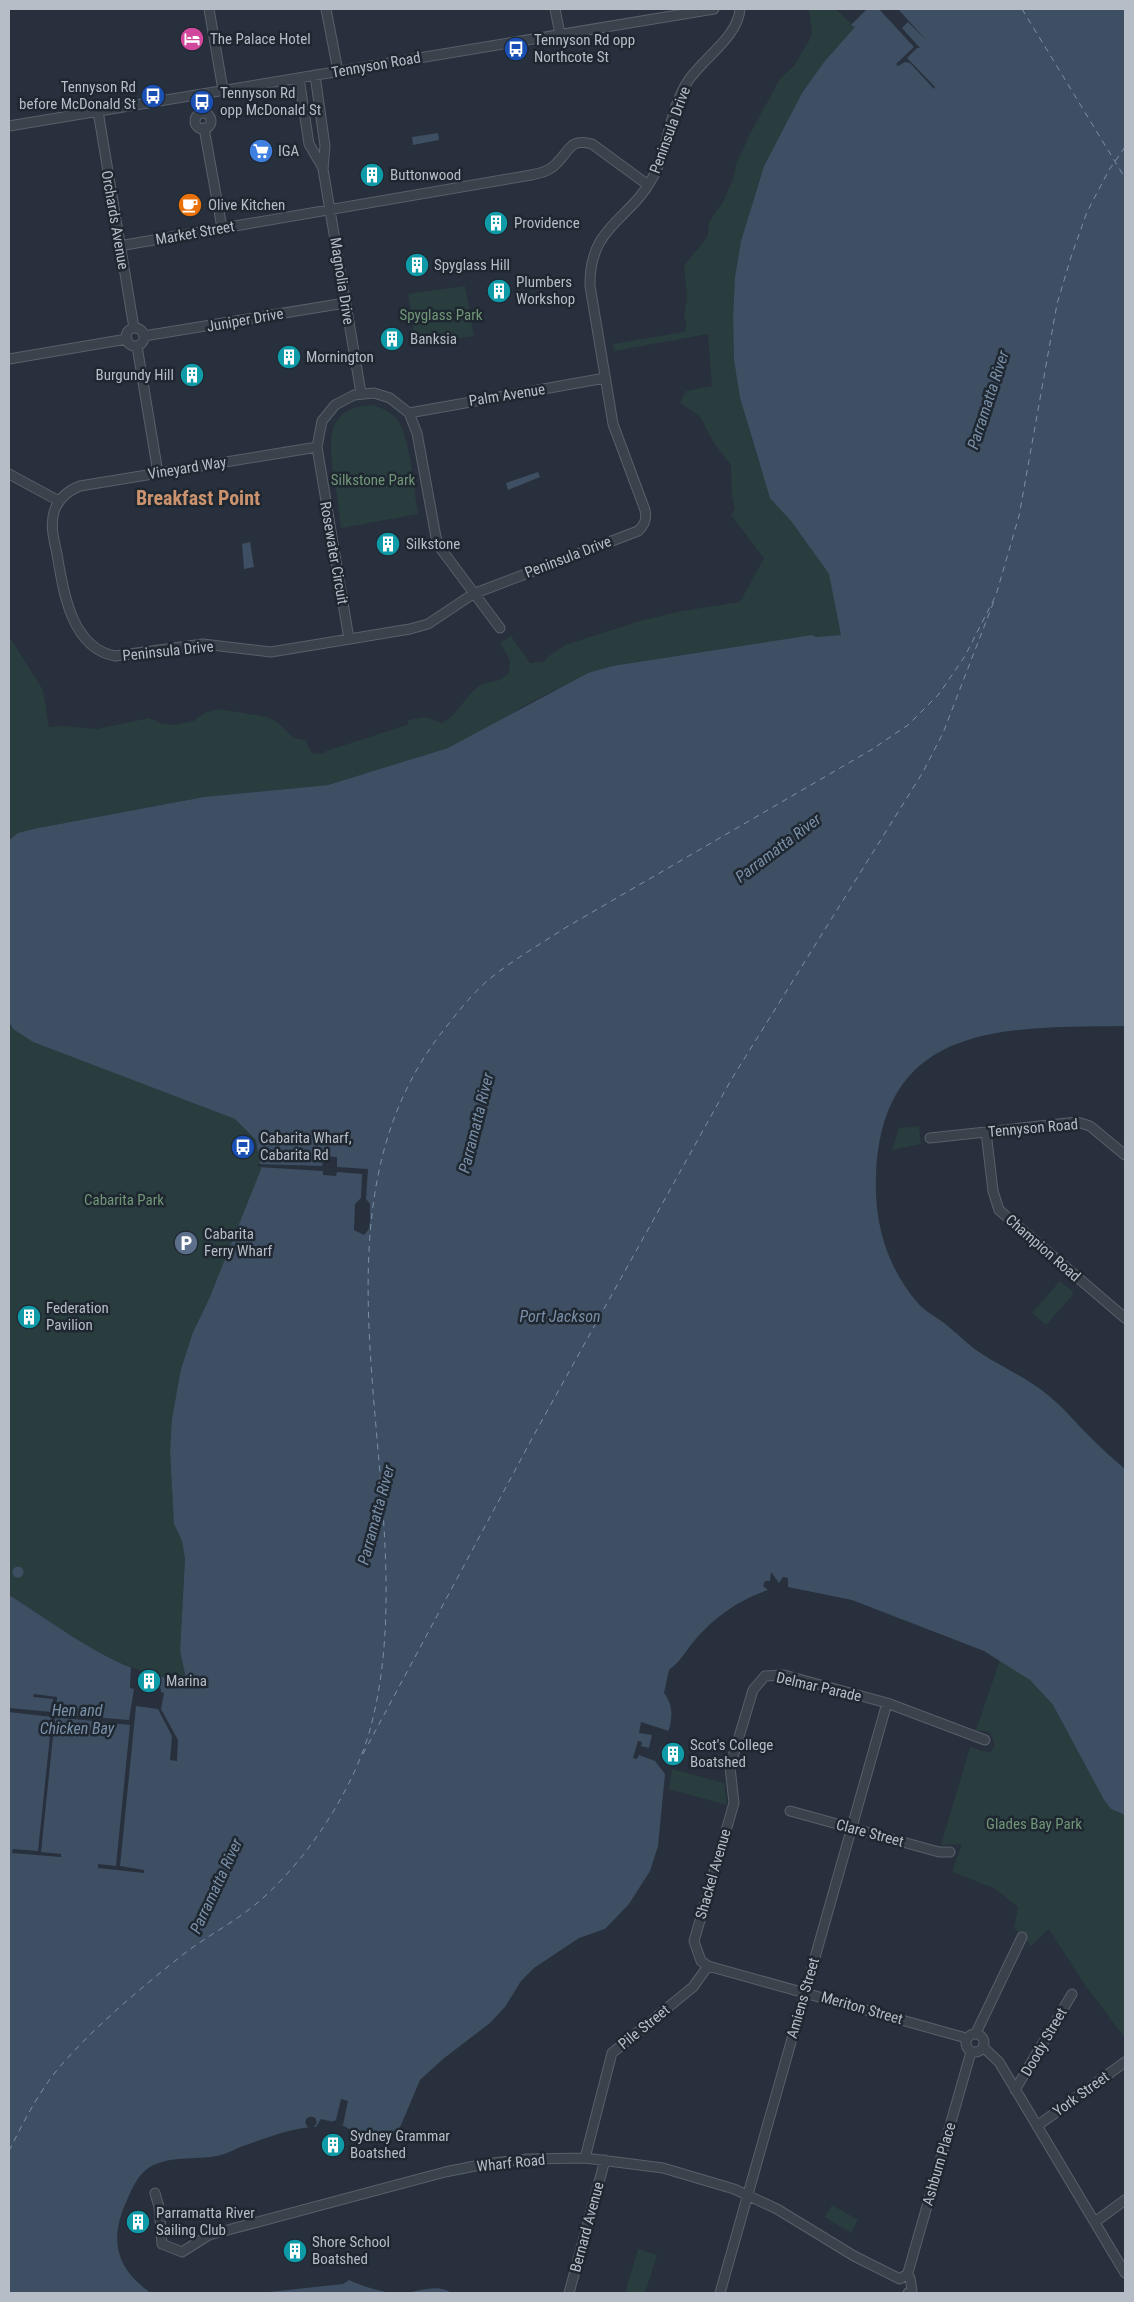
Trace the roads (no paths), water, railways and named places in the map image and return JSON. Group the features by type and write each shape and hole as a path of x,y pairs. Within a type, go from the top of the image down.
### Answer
{"street":[{"path":"209,9 223,90"},
{"path":"326,9 338,71"},
{"path":"555,9 560,34"},
{"name":"Tennyson Road","path":"9,126 714,9"},
{"name":"Peninsula Drive","path":"59,501 52,523 65,602 71,616 91,645 106,655 126,656 203,644 271,652 349,640 428,624 473,594 638,531 642,527 646,516 645,510 617,437 590,286 591,263 598,244 648,185 656,171 682,90 709,55 735,28 740,9"},
{"name":"Magnolia Drive","path":"315,75 325,146 323,169 360,393"},
{"name":"Magnolia Drive","path":"299,78 309,144 323,169"},
{"name":"Orchards Avenue","path":"98,111 134,328"},
{"path":"204,128 222,228"},
{"name":"Market Street","path":"119,246 330,211 539,173 546,171 557,163 574,144 582,142 592,144 648,185"},
{"name":"Juniper Drive","path":"144,336 345,302"},
{"path":"134,328 142,331 144,336 142,344 137,346 131,345 127,339 127,334 134,328"},
{"path":"9,359 127,339"},
{"path":"137,346 158,473"},
{"name":"Palm Avenue","path":"409,412 605,378"},
{"path":"360,393 382,395 409,412 417,433 436,536 441,549 500,628"},
{"name":"Rosewater Circuit","path":"349,640 317,447 319,428 328,412 343,399 360,393"},
{"name":"Vineyard Way","path":"59,501 69,492 80,486 317,447"},
{"path":"9,474 59,501"},
{"name":"Tennyson Road","path":"930,1138 1077,1122 1090,1126 1125,1155"},
{"name":"Champion Road","path":"986,1132 993,1191 999,1210 1125,1318"},
{"name":"Delmar Parade","path":"730,1786 730,1767 752,1690 765,1676 784,1675 887,1703 986,1740"},
{"name":"Amiens Street","path":"720,2293 887,1703"},
{"name":"Shackel Avenue","path":"704,1964 694,1941 734,1803 730,1786"},
{"name":"Clare Street","path":"790,1811 939,1852 950,1852"},
{"path":"976,2033 1022,1937"},
{"name":"Meriton Street","path":"704,1964 966,2038"},
{"name":"Pile Street","path":"585,2158 612,2053 692,1987 704,1964"},
{"name":"Doody Street","path":"1015,2090 1072,1994"},
{"path":"976,2033 972,2033 966,2038 971,2052 979,2052 983,2047"},
{"path":"976,2033 983,2042 983,2047 999,2062 1125,2273"},
{"name":"Ashburn Place","path":"904,2278 971,2052"},
{"name":"York Street","path":"1037,2126 1125,2062"},
{"name":"Wharf Road","path":"155,2192 159,2207 162,2244 182,2252 210,2235 445,2172 527,2159 585,2158 605,2160 663,2168 748,2195 777,2209 854,2256 904,2278"},
{"name":"Bernard Avenue","path":"569,2293 605,2160"},
{"path":"1095,2222 1125,2200"},
{"path":"904,2278 899,2284 909,2292"}],"water":[{"name":"Port Jackson","path":"867,9 1125,9 1125,1026 1037,1028 996,1033 959,1043 926,1061 901,1087 884,1125 876,1176 876,1193 880,1227 890,1259 907,1288 920,1305 977,1351 1025,1379 1049,1396 1125,1469 1125,1815 1111,1809 1104,1800 1053,1705 1030,1680 984,1651 852,1600 788,1587 788,1578 783,1577 779,1583 771,1572 770,1581 765,1581 763,1586 768,1590 737,1604 710,1624 680,1660 669,1670 664,1693 669,1701 671,1710 670,1727 655,1761 665,1774 658,1846 650,1871 629,1904 605,1929 579,1938 534,1968 521,1981 505,2007 490,2023 443,2059 420,2080 398,2132 381,2139 369,2139 339,2123 321,2119 316,2127 280,2133 221,2155 172,2160 155,2165 147,2169 133,2186 122,2212 117,2239 118,2251 122,2262 129,2273 151,2293 9,2293 9,1595 70,1635 113,1660 159,1677 182,1680 185,1674 180,1651 185,1559 182,1541 174,1524 170,1452 172,1419 181,1369 193,1332 209,1299 261,1169 256,1140 235,1119 33,1042 13,1029 9,1022 9,840 18,833 33,829 204,797 328,785 448,748 588,673 612,666 812,635 816,637 841,635 829,574 791,521 770,498 740,398 734,360 733,317 735,277 741,241 764,166 802,93 824,62 855,27 851,25"},
{"path":"438,133 439,140 413,145 412,137"},
{"path":"538,472 540,477 508,490 506,483"},
{"path":"250,542 254,567 244,569 242,544"},
{"path":"18,1566 24,1572 18,1578 12,1572"},
{"path":"349,2280 375,2290 395,2293 260,2293 343,2284"},
{"path":"434,2288 452,2293 402,2293"}],"place":[{"name":"The Palace Hotel","path":"192,39"},
{"name":"Tennyson Rd opp Northcote St","path":"516,49"},
{"name":"Tennyson Rd before McDonald St","path":"153,96"},
{"name":"Tennyson Rd opp McDonald St","path":"202,102"},
{"name":"IGA","path":"261,151"},
{"name":"Buttonwood","path":"372,175"},
{"name":"Olive Kitchen","path":"190,205"},
{"name":"Providence","path":"496,223"},
{"name":"Spyglass Hill","path":"417,265"},
{"name":"Plumbers Workshop","path":"499,291"},
{"name":"Banksia","path":"392,339"},
{"name":"Mornington","path":"289,357"},
{"name":"Burgundy Hill","path":"192,375"},
{"name":"Silkstone","path":"388,544"},
{"name":"Cabarita Wharf, Cabarita Rd","path":"243,1147"},
{"name":"Cabarita Ferry Wharf","path":"186,1243"},
{"name":"Federation Pavilion","path":"29,1317"},
{"name":"Marina","path":"149,1681"},
{"name":"Scot's College Boatshed","path":"673,1754"},
{"name":"Sydney Grammar Boatshed","path":"333,2145"},
{"name":"Parramatta River Sailing Club","path":"138,2222"},
{"name":"Shore School Boatshed","path":"295,2251"}],"district":[{"name":"Breakfast Point","path":"198,498"}],"park label":[{"name":"Spyglass Park","path":"441,315"},
{"name":"Silkstone Park","path":"373,480"},
{"name":"Cabarita Park","path":"124,1200"},
{"name":"Glades Bay Park","path":"1034,1824"}],"water label":[{"name":"Parramatta River","path":"988,400"},
{"name":"Parramatta River","path":"778,848"},
{"name":"Parramatta River","path":"476,1123"},
{"name":"Parramatta River","path":"376,1515"},
{"name":"Hen and Chicken Bay","path":"77,1719"},
{"name":"Parramatta River","path":"216,1886"}]}
